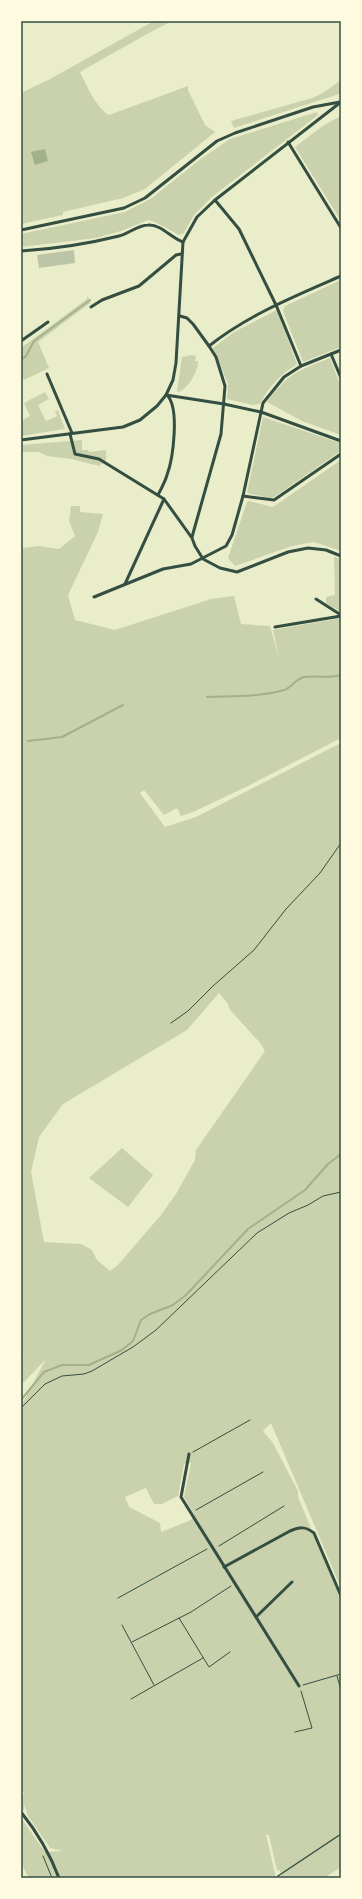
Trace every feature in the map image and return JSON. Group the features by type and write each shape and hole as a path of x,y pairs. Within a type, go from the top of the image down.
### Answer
{"street":[{"path":"21,440 112,430 132,424 157,406 166,395 174,380 180,316 181,254 183,242 197,217 215,200 341,102"},
{"path":"21,230 124,208 145,198 216,141 235,133 313,107 341,102"},
{"path":"288,142 341,228"},
{"path":"215,200 239,229 276,305 301,366"},
{"path":"21,251 70,246 97,241 122,235 147,225 160,228 177,240 183,242"},
{"path":"91,307 102,300 139,286 176,255 181,254"},
{"path":"209,346 228,331 276,305 341,276"},
{"path":"180,316 187,318 193,324 209,346 216,357 225,386 221,434 192,538"},
{"path":"21,341 48,322"},
{"path":"94,597 163,569 191,564 226,546 232,534 243,496 263,403 284,377 301,366 341,350"},
{"path":"331,354 341,378"},
{"path":"47,374 70,427 75,454 99,459 164,499 192,538 203,559 220,568 237,572 288,552 308,548 326,550 341,556"},
{"path":"166,395 224,404 261,412 341,441"},
{"path":"158,495 168,474 174,432 173,412 170,399 166,395"},
{"path":"243,496 274,500 341,454"},
{"path":"125,584 164,499"},
{"path":"316,599 341,615"},
{"path":"275,627 341,615"},
{"path":"189,1454 181,1497 299,1686"},
{"path":"224,1567 300,1527 308,1528 314,1533 341,1596"},
{"path":"256,1617 292,1582"},
{"path":"21,1812 33,1827 59,1878"}],"lane":[{"path":"278,1878 278,1876 341,1834"}],"path":[{"path":"171,1023 188,1011 213,986 254,950 286,909 320,873 341,843"},
{"path":"21,1408 45,1384 62,1376 84,1374 92,1371 133,1347 156,1330 257,1233 289,1213 308,1205 323,1196 341,1192"},
{"path":"189,1454 250,1420"},
{"path":"191,1513 263,1472"},
{"path":"118,1598 212,1548 284,1506"},
{"path":"132,1642 190,1612 235,1584"},
{"path":"179,1618 209,1668 230,1652"},
{"path":"122,1625 154,1686"},
{"path":"131,1699 203,1658"},
{"path":"296,1732 312,1728 299,1686 341,1674"},
{"path":"337,1675 341,1690"},
{"path":"40,1851 52,1878"}],"shaded area":[{"path":"154,21 172,21 80,72 89,89 96,101 109,115 188,86 188,90 205,125 215,132 145,189 123,198 63,212 63,215 21,224 21,93 50,79"},
{"path":"341,80 341,93 333,96 234,128 231,121 312,98 323,93"},
{"path":"317,112 318,115 212,197 194,215 184,233 179,235 155,222 148,220 121,231 96,238 21,247 21,234 125,212 152,198 198,161 230,139"},
{"path":"341,116 341,221 295,147 324,125"},
{"path":"45,149 48,161 35,165 31,152"},
{"path":"341,280 341,347 303,362 283,311 285,306"},
{"path":"87,296 90,303 38,342 49,368 24,380 21,375 21,348 87,299"},
{"path":"277,310 297,364 276,381 260,404 252,405 227,399 228,384 213,348 234,332"},
{"path":"192,355 196,356 195,361 198,361 195,374 186,387 179,392 177,391 182,357"},
{"path":"330,358 341,387 341,435 302,421 267,402 281,385 294,374"},
{"path":"45,392 49,399 38,405 46,421 57,416 55,411 58,410 65,429 21,436 21,421 30,416 24,403"},
{"path":"263,417 340,443 341,451 274,497 269,498 247,493"},
{"path":"82,440 82,450 88,450 89,452 106,450 106,460 99,466 71,459 47,456 39,452 21,452 21,445"},
{"path":"341,460 341,551 314,542 292,546 235,566 228,558 247,502 249,501 273,507"},
{"path":"71,506 80,506 80,512 103,514 98,532 68,595 75,620 115,630 211,599 234,596 241,624 270,626 279,658 273,630 341,618 341,738 246,787 193,812 181,816 177,808 164,815 144,790 140,793 165,827 196,817 341,743 341,1588 271,1423 263,1431 273,1443 298,1491 298,1497 341,1600 341,1867 327,1876 329,1878 282,1878 280,1871 277,1870 269,1835 266,1835 276,1878 29,1878 21,1863 21,1818 45,1852 63,1851 50,1848 28,1816 24,1804 24,1811 21,1807 21,1797 24,1793 21,1790 21,1406 46,1359 21,1385 21,1356 27,1353 21,1355 21,548 39,546 59,549 75,536 69,521","holes":["219,993 228,1004 230,1010 261,1044 265,1051 196,1150 195,1160 176,1194 161,1215 117,1266 110,1271 97,1260 92,1250 81,1244 44,1242 31,1172 39,1137 63,1104 187,1030","191,1463 184,1497 195,1516 191,1520 161,1532 160,1523 129,1507 125,1497 146,1488 154,1504 162,1504 178,1496 184,1464"]},
{"path":"334,557 341,559 341,612 326,603 326,597 335,595"},
{"path":"122,1148 153,1175 128,1207 89,1178"}],"building":[{"path":"74,250 75,263 39,268 37,255"}],"waterway":[{"path":"21,360 26,356 34,341 90,300"},
{"path":"207,697 265,694 287,689 304,677 332,677 341,675"},
{"path":"28,741 62,737 123,705"},
{"path":"21,1400 44,1372 62,1365 89,1365 122,1350 133,1341 141,1320 150,1314 173,1305 186,1295 248,1229 305,1190 328,1164 341,1154"}]}
